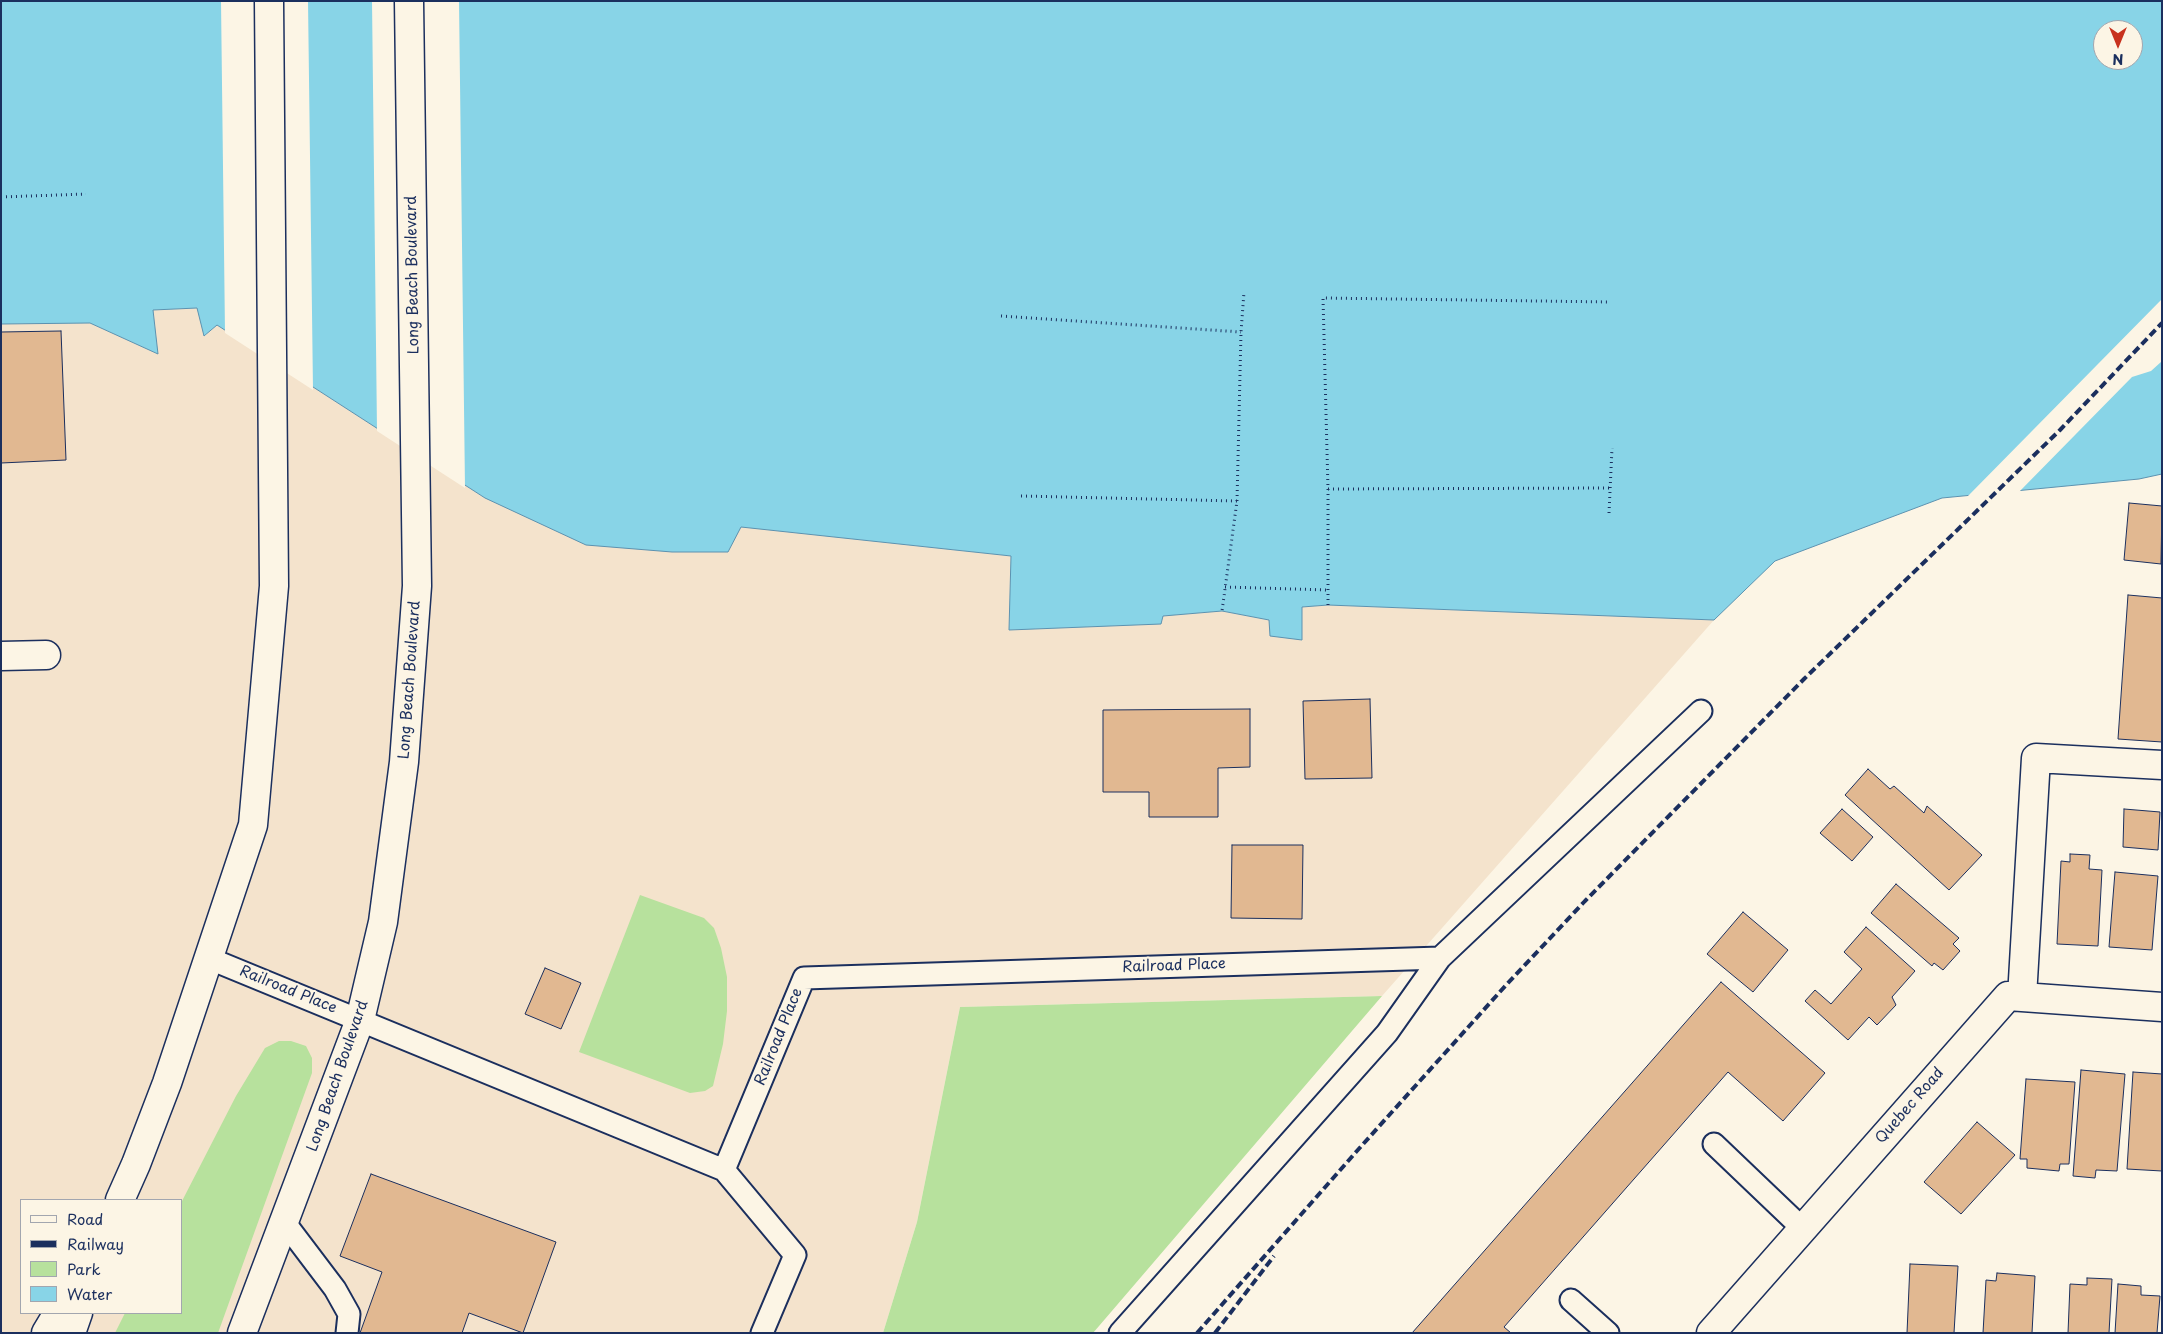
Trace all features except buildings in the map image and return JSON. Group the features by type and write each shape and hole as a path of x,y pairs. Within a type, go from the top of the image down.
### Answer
{"main road":[{"path":"120,1199 167,1083 253,825 274,586 269,1"},
{"name":"Long Beach Boulevard","path":"242,1333 360,1020 383,922 404,762 417,586 409,1"},
{"path":"1,656 46,655"},
{"path":"2022,997 2036,758 2162,765"},
{"name":"Quebec Road","path":"1711,1333 2008,996 2162,1007"},
{"path":"46,1333 57,1314"},
{"path":"71,1333 78,1314"}],"lane":[{"path":"1120,1333 1387,1033 1440,958 1701,711"},
{"name":"Railroad Place","path":"208,958 724,1170 804,978 1440,958"},
{"path":"1714,1144 1802,1228"},
{"path":"724,1170 795,1255 762,1333"},
{"path":"285,1222 335,1289 348,1314 347,1333"},
{"path":"1571,1300 1608,1333"}],"path":[{"path":"1,197 86,194"},
{"path":"1222,611 1238,501 1241,332 1244,292"},
{"path":"1328,605 1328,489 1323,298 1610,302"},
{"path":"1001,316 1241,332"},
{"path":"1609,513 1612,488 1612,448"},
{"path":"1328,489 1612,488"},
{"path":"1021,496 1238,501"},
{"path":"1226,587 1328,590"}],"shaded area":[{"path":"198,308 205,336 217,325 485,498 1011,556 1009,630 1161,623 1162,616 1222,611 1269,620 1302,640 1302,607 1328,605 1714,620 1382,996 960,1007 917,1222 883,1333 1,1333 1,324 90,323 157,353 153,310"}],"green space":[{"path":"640,895 704,918 714,928 721,948 727,977 727,1011 723,1044 713,1086 705,1091 690,1093 579,1052"},
{"path":"1382,996 1093,1333 883,1333 917,1222 960,1007"},
{"path":"279,1041 291,1041 306,1046 312,1058 312,1073 218,1333 115,1333 124,1314 182,1314 182,1201 236,1096 265,1048"}],"water":[{"path":"1,1 2162,1 2162,474 2139,479 1942,498 1775,561 1714,620 1328,605 1302,607 1302,640 1270,636 1269,620 1222,611 1163,616 1161,624 1009,630 1011,556 741,527 728,552 672,552 586,545 485,498 217,325 204,336 197,308 153,310 158,354 90,323 1,324"}],"pier":[{"path":"221,1 308,1 313,390 225,333"},
{"path":"372,1 459,1 465,488 377,431"},
{"path":"2162,299 2161,362 2151,371 2132,377 2018,493 1966,498"}],"railway":[{"path":"1197,1333 1356,1152 1507,984 1585,901 1804,679 2060,430 2162,323"},
{"path":"1215,1333 1274,1256"}]}
